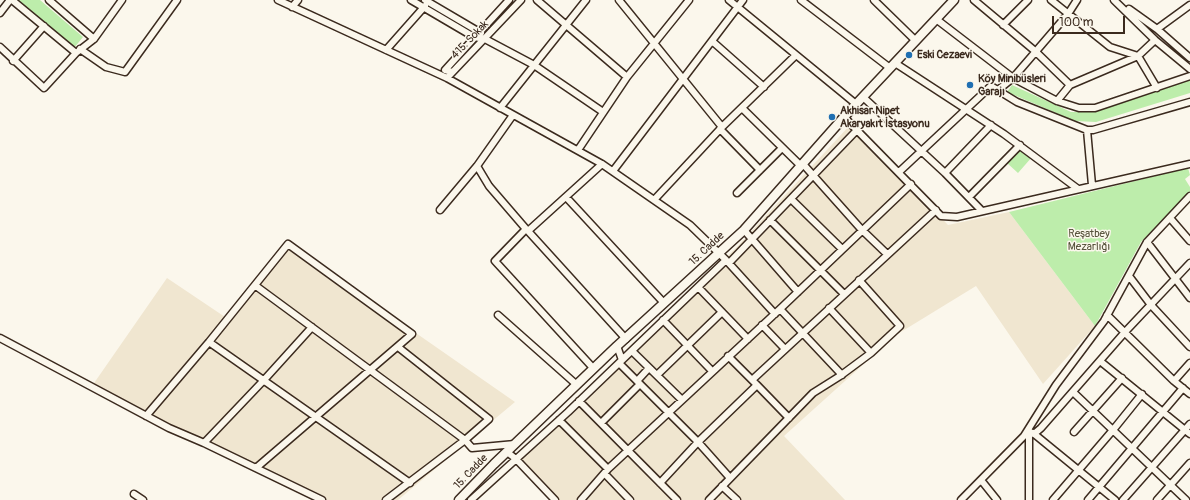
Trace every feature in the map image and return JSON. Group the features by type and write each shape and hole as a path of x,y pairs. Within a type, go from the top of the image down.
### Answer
{"main road":[{"name":"15. Cadde","path":"459,500 506,452 617,346 744,230 862,97 936,19 951,1"}],"street":[{"path":"0,13 11,0 78,51 106,67 125,72 177,0"},
{"path":"49,0 94,39"},
{"path":"0,47 13,61 44,88 78,51 94,39 122,0"},
{"path":"278,0 447,78 602,164 690,225 718,254 728,261 775,314"},
{"path":"292,6 298,0"},
{"path":"411,0 474,37 485,39 534,65 603,112"},
{"name":"415. Sokak","path":"509,0 445,70 452,72 521,0"},
{"path":"537,0 627,77"},
{"path":"500,108 586,0"},
{"path":"619,0 655,42 721,128 760,170"},
{"path":"625,7 630,0"},
{"path":"578,150 627,77 689,0"},
{"path":"729,0 856,104"},
{"path":"613,171 743,0"},
{"path":"801,0 892,66 991,125 1078,189"},
{"path":"874,0 916,40"},
{"path":"974,0 1035,51 1070,85"},
{"path":"1003,25 1028,0"},
{"path":"1051,0 1110,47 1138,56 1157,88"},
{"path":"998,90 1013,78 1068,14 1077,0"},
{"path":"1115,0 1157,29 1190,58"},
{"path":"1115,0 1155,40 1190,69"},
{"path":"1157,29 1190,4 1187,0"},
{"path":"386,50 428,1 479,32 485,39"},
{"path":"936,19 1013,78 1057,101 1079,108 1095,108 1190,76"},
{"path":"13,61 44,26"},
{"path":"1057,101 1070,85 1138,56 1155,40"},
{"path":"712,41 764,87"},
{"path":"654,200 721,128 796,55"},
{"path":"447,78 452,72"},
{"path":"899,172 991,86 1017,102 1088,130 1093,130 1190,102"},
{"path":"862,97 920,152 945,173 982,211"},
{"path":"742,108 782,148 814,175 861,229 887,254"},
{"path":"440,210 477,166 513,115"},
{"path":"844,117 941,216 957,217 1190,164"},
{"path":"945,173 991,125"},
{"path":"471,500 568,412 698,287 751,240 857,130"},
{"path":"1088,130 1092,186"},
{"path":"969,197 1020,145"},
{"path":"737,193 782,148"},
{"path":"594,369 495,261 527,230 602,164"},
{"path":"477,166 489,186 626,339"},
{"path":"1181,166 1190,167"},
{"path":"581,500 629,450 728,356 775,314 861,229 911,184"},
{"path":"566,196 664,303"},
{"path":"961,500 1024,436 1056,385 1107,315 1147,242 1190,196"},
{"path":"791,199 842,249"},
{"path":"660,483 755,383 785,349 936,210"},
{"path":"1170,218 1190,241"},
{"path":"770,220 844,294"},
{"path":"744,230 751,240 798,292"},
{"path":"1147,242 1190,298"},
{"path":"146,416 256,286 288,244 412,334 372,370 256,468"},
{"path":"1034,434 1041,428 1125,332 1190,263"},
{"path":"1129,276 1151,305 1190,347"},
{"path":"709,500 813,393 842,375 871,353 900,326 859,280"},
{"path":"256,286 372,370 465,440 472,448 515,444"},
{"path":"698,287 748,339"},
{"path":"829,308 871,353"},
{"path":"780,309 842,375"},
{"path":"657,375 722,312"},
{"path":"498,315 577,385"},
{"path":"1107,315 1174,381 1190,394"},
{"path":"663,320 712,371"},
{"path":"762,325 785,349"},
{"path":"204,443 312,327"},
{"path":"0,338 169,428 204,443 322,500"},
{"path":"209,342 410,483"},
{"path":"617,346 620,362 638,383 698,442 730,478"},
{"path":"386,500 465,440 489,419 398,347"},
{"path":"632,351 682,400"},
{"path":"728,356 789,418"},
{"path":"1100,361 1188,432"},
{"path":"1174,381 1190,363"},
{"path":"601,423 638,383 649,368"},
{"path":"1074,432 1122,378"},
{"path":"1088,500 1183,388"},
{"path":"1073,392 1186,500"},
{"path":"1053,500 1080,470 1142,394"},
{"path":"563,398 568,412"},
{"path":"579,401 677,500"},
{"path":"559,420 607,472 630,500"},
{"path":"1122,500 1151,468 1188,432 1190,424"},
{"path":"1029,428 1034,434 1115,500"},
{"path":"1029,428 1029,500"},
{"path":"506,452 516,459 555,500"},
{"path":"1157,500 1190,463"},
{"path":"981,480 997,500"},
{"path":"722,486 737,500"},
{"path":"134,494 143,500"}],"shaded area":[{"path":"851,124 948,225 1009,212 1095,326 1043,384 976,286 896,335 784,436 845,500 552,500 513,460 736,248"},
{"path":"288,244 515,402 398,500 316,500 92,386 167,278 228,319"}],"green space":[{"path":"18,0 40,0 83,37 74,48"},
{"path":"1190,79 1190,93 1096,122 1075,121 1007,92 1012,85 1071,112 1091,112"},
{"path":"1020,147 1032,157 1018,173 1007,163"},
{"name":"Reşatbey Mezarlığı","path":"1188,168 1190,175 1185,179 1190,187 1190,191 1141,242 1095,326 1009,212"}],"place":[{"name":"Eski Cezaevi","path":"909,55"},
{"name":"Köy Minibüsleri Garajı","path":"970,85"},
{"name":"Akhisar Nipet Akaryakıt İstasyonu","path":"832,117"}]}
